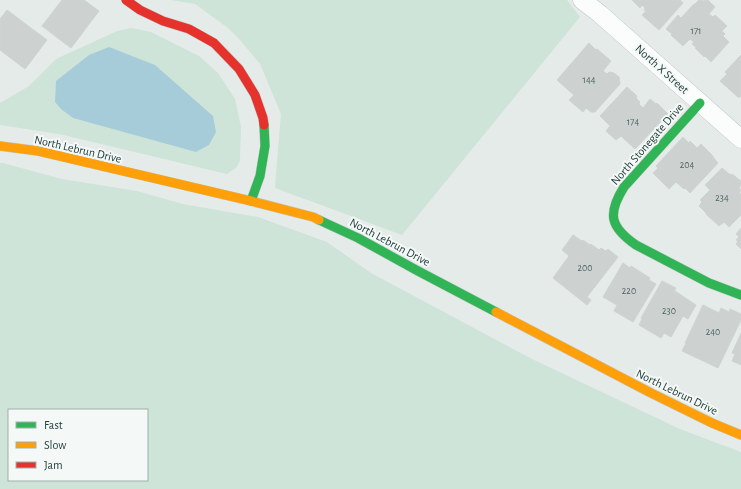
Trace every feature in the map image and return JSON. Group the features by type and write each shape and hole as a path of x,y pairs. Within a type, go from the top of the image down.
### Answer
{"street":[{"path":"126,0 140,10 162,21 189,29 214,43 240,68 255,95 263,118 265,146 260,176 252,201"},
{"name":"North X Street","path":"582,0 600,14 741,139"},
{"name":"North Stonegate Drive","path":"700,103 624,187 614,205 613,215 615,225 626,239 636,245 709,283 741,295"},
{"name":"North Lebrun Drive","path":"0,146 38,151 252,201 313,217 358,238 651,393 712,423 741,435"}],"green space":[{"path":"171,0 567,0 580,17 402,235 275,188 281,114 260,64 228,28 195,4"},
{"path":"131,28 151,32 199,56 218,73 235,99 241,127 240,160 237,167 227,174 59,134 0,125 0,103 29,86 56,59 117,31"},
{"path":"0,163 62,179 137,191 183,204 258,217 327,242 371,273 530,358 680,429 741,452 741,489 0,489"}],"water":[{"path":"109,47 155,65 213,116 216,132 209,145 196,152 73,118 61,109 55,102 56,81 89,55"}],"building":[{"path":"62,0 84,0 99,11 71,48 42,26"},
{"path":"632,0 680,0 683,3 659,30 642,15 646,11 644,10 645,8 642,5 640,8"},
{"path":"699,0 708,0 715,7 709,14 713,17 715,15 727,26 722,31 725,34 723,36 729,42 711,62 695,48 696,47 692,44 694,42 690,39 683,46 666,29 678,15 681,18"},
{"path":"7,10 47,40 25,69 0,50 0,19"},
{"path":"589,43 611,61 603,71 607,74 609,72 614,73 619,77 620,84 595,112 591,112 586,108 583,112 569,100 574,95 557,80"},
{"path":"741,55 741,96 739,98 720,81 727,74 725,72"},
{"path":"627,87 637,96 636,98 640,102 639,104 643,108 650,99 656,104 657,103 668,114 635,149 621,136 616,140 606,131 610,126 600,116"},
{"path":"683,137 697,148 701,144 718,163 690,193 676,182 669,189 653,173 658,168 656,166"},
{"path":"722,168 741,181 739,188 741,190 739,193 741,194 741,215 729,227 724,222 719,226 699,206 702,202 700,200 710,190 705,185"},
{"path":"741,228 741,249 736,244 738,241 736,240 739,237 736,234"},
{"path":"573,235 599,250 601,248 606,251 608,249 618,257 587,297 591,300 587,305 553,278 569,256 562,250"},
{"path":"623,263 630,268 631,266 650,278 649,280 656,284 633,322 614,311 617,305 603,297"},
{"path":"662,281 676,288 673,293 675,291 696,305 688,319 683,316 671,337 664,333 661,338 639,325 642,319 641,318"},
{"path":"703,305 719,313 721,308 729,312 730,309 741,314 741,320 718,368 682,351"},
{"path":"741,333 741,365 732,361 735,354 732,353"}],"traffic: fast":[{"path":"700,103 624,187 615,205 613,212 614,219 616,226 621,232 636,245 709,283 741,295"},
{"path":"251,201 260,176 265,146 264,125"},
{"path":"319,220 358,238 496,312"}],"traffic: slow":[{"path":"0,146 38,151 251,201 313,217 319,220"},
{"path":"496,312 651,393 712,423 741,435"}],"traffic: jam":[{"path":"126,0 140,10 163,21 189,29 214,43 239,69 255,95 264,125"}]}
